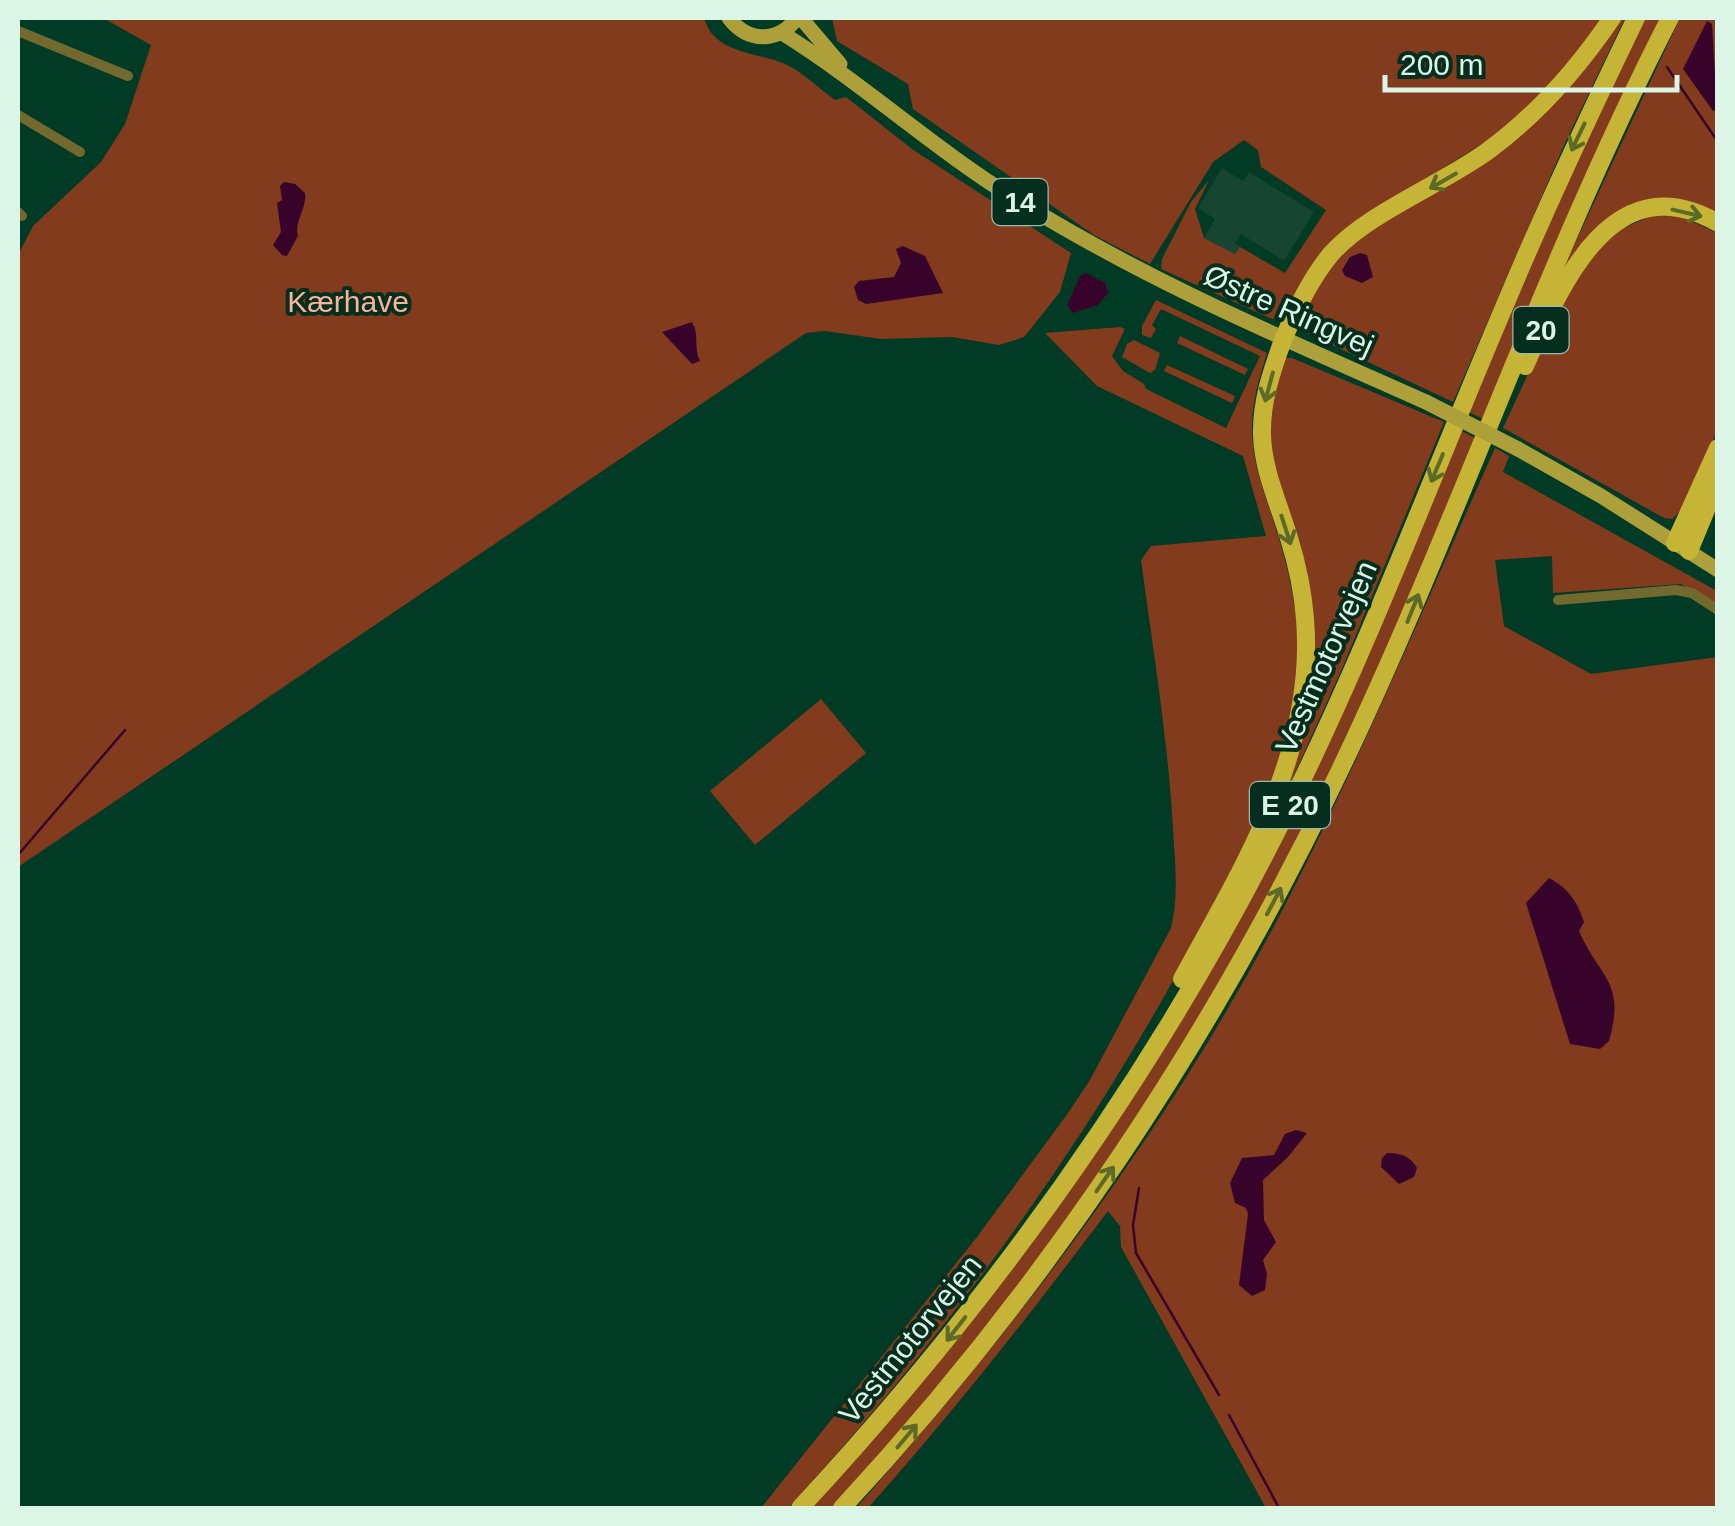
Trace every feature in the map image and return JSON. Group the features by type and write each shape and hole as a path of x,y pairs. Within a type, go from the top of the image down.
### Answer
{"highway":[{"path":"1284,339 1312,282 1332,253 1369,223 1459,171 1511,134 1566,79 1612,18"},
{"name":"Vestmotorvejen","path":"800,1508 948,1340 1033,1228 1150,1056 1226,926 1284,818 1345,690 1561,176 1636,18"},
{"name":"Vestmotorvejen","path":"842,1508 958,1374 1040,1270 1120,1157 1244,957 1318,816 1396,648 1583,198 1670,18"},
{"name":"20","path":"1438,546 1561,289 1588,246 1615,223 1640,212 1682,210 1718,224"},
{"name":"E 20","path":"1033,1228 1193,959 1271,809 1293,749 1305,684 1305,618 1298,568 1270,482 1262,436 1266,390 1284,339"},
{"path":"1682,547 1718,448"},
{"path":"1682,547 1718,481"}],"main road":[{"name":"14","path":"729,18 740,30 754,36 782,32"},
{"path":"782,32 799,18"},
{"name":"Østre Ringvej","path":"799,18 852,79"},
{"name":"Østre Ringvej","path":"782,32 852,79 971,169 1093,246 1153,279 1426,402 1518,449 1718,570"}],"street":[{"path":"18,31 128,76"},
{"path":"18,116 80,152"},
{"path":"1558,600 1676,590 1692,594 1718,610"}],"shaded area":[{"path":"1707,21 1712,24 1717,109 1713,111 1683,69"},
{"path":"1222,168 1243,181 1249,172 1314,212 1284,261 1241,234 1235,243 1240,247 1235,254 1204,238 1215,219 1198,208"},
{"path":"284,182 295,184 305,193 298,236 287,256 273,245 281,232 277,203 282,200 280,186"},
{"path":"903,246 925,256 943,293 866,304 858,300 854,287 859,281 894,277 901,263 896,249"},
{"path":"1367,255 1373,277 1362,283 1345,276 1342,270 1350,257"},
{"path":"1086,273 1105,283 1108,293 1098,305 1073,313 1067,305 1080,276"},
{"path":"692,322 700,361 692,364 662,332"},
{"path":"1549,878 1575,902 1584,922 1579,931 1613,992 1609,1041 1600,1049 1570,1044 1526,903"},
{"path":"1296,1130 1307,1133 1263,1180 1264,1220 1276,1242 1263,1260 1267,1274 1265,1290 1252,1296 1239,1285 1248,1214 1246,1208 1235,1203 1230,1183 1242,1158 1274,1155 1285,1134"},
{"path":"1387,1153 1411,1161 1417,1168 1414,1177 1399,1184 1381,1167"}],"green space":[{"name":"Kærhave","path":"103,18 704,18 709,30 726,45 790,66 835,100 846,97 912,149 1071,253 1060,292 1024,337 999,345 952,337 881,339 825,331 806,333 18,867 18,255 33,226 101,162 125,124 151,45"},
{"path":"832,18 1602,18 1558,78 1500,133 1373,211 1286,313 1272,319 1161,269 1162,259 1191,202 1209,180 1195,209 1204,238 1235,254 1240,247 1285,273 1326,210 1261,167 1258,150 1244,140 1213,162 1150,264 1094,235 913,109 908,84 837,41"},
{"path":"1617,18 1625,18 1564,145 1453,402 1298,329 1319,281 1355,239 1469,170"},
{"path":"1642,18 1662,18 1483,419 1467,411 1526,269"},
{"path":"1680,18 1717,18 1717,219 1626,212 1549,299"},
{"path":"1651,216 1681,216 1717,233 1717,431 1686,505 1672,519 1503,428 1568,288 1612,233"},
{"path":"1156,300 1267,353 1255,398 1252,439 1288,575 1296,621 1297,692 1286,745 1241,853 1157,1009 1013,1233 905,1374 788,1508 761,1508 977,1237 1068,1113 1090,1080 1171,928 1176,879 1171,795 1141,560 1151,546 1266,536 1243,456 1097,386 1045,333 1125,329 1112,356 1123,371 1146,389 1226,428 1260,356 1161,309 1152,325 1156,329 1151,338 1142,335 1142,326"},
{"path":"1180,336 1248,369 1245,375 1177,343"},
{"path":"1134,340 1160,353 1155,370 1150,373 1122,357 1127,344"},
{"path":"1285,358 1444,422 1284,797 1280,795 1310,686 1266,414"},
{"path":"1167,365 1235,396 1232,403 1164,371"},
{"path":"1460,430 1475,438 1371,686 1285,868 1210,1005 1113,1157 951,1374 832,1508 808,1508 952,1345 1021,1258 1192,1000"},
{"path":"1495,448 1509,456 1503,472 1717,591 1717,606 1681,584 1553,593 1552,556 1495,560 1504,626 1591,674 1717,657 1717,1508 1266,1508 1121,1247 1120,1226 1108,1211 931,1436 868,1508 856,1508 1033,1295 1192,1068 1284,907 1340,794"},
{"path":"821,699 866,753 755,845 710,791"}],"waterway":[{"path":"1667,67 1718,142"},
{"path":"18,855 125,730"},
{"path":"1139,1188 1133,1225 1136,1253 1219,1395"},
{"path":"1229,1415 1279,1508"}]}
